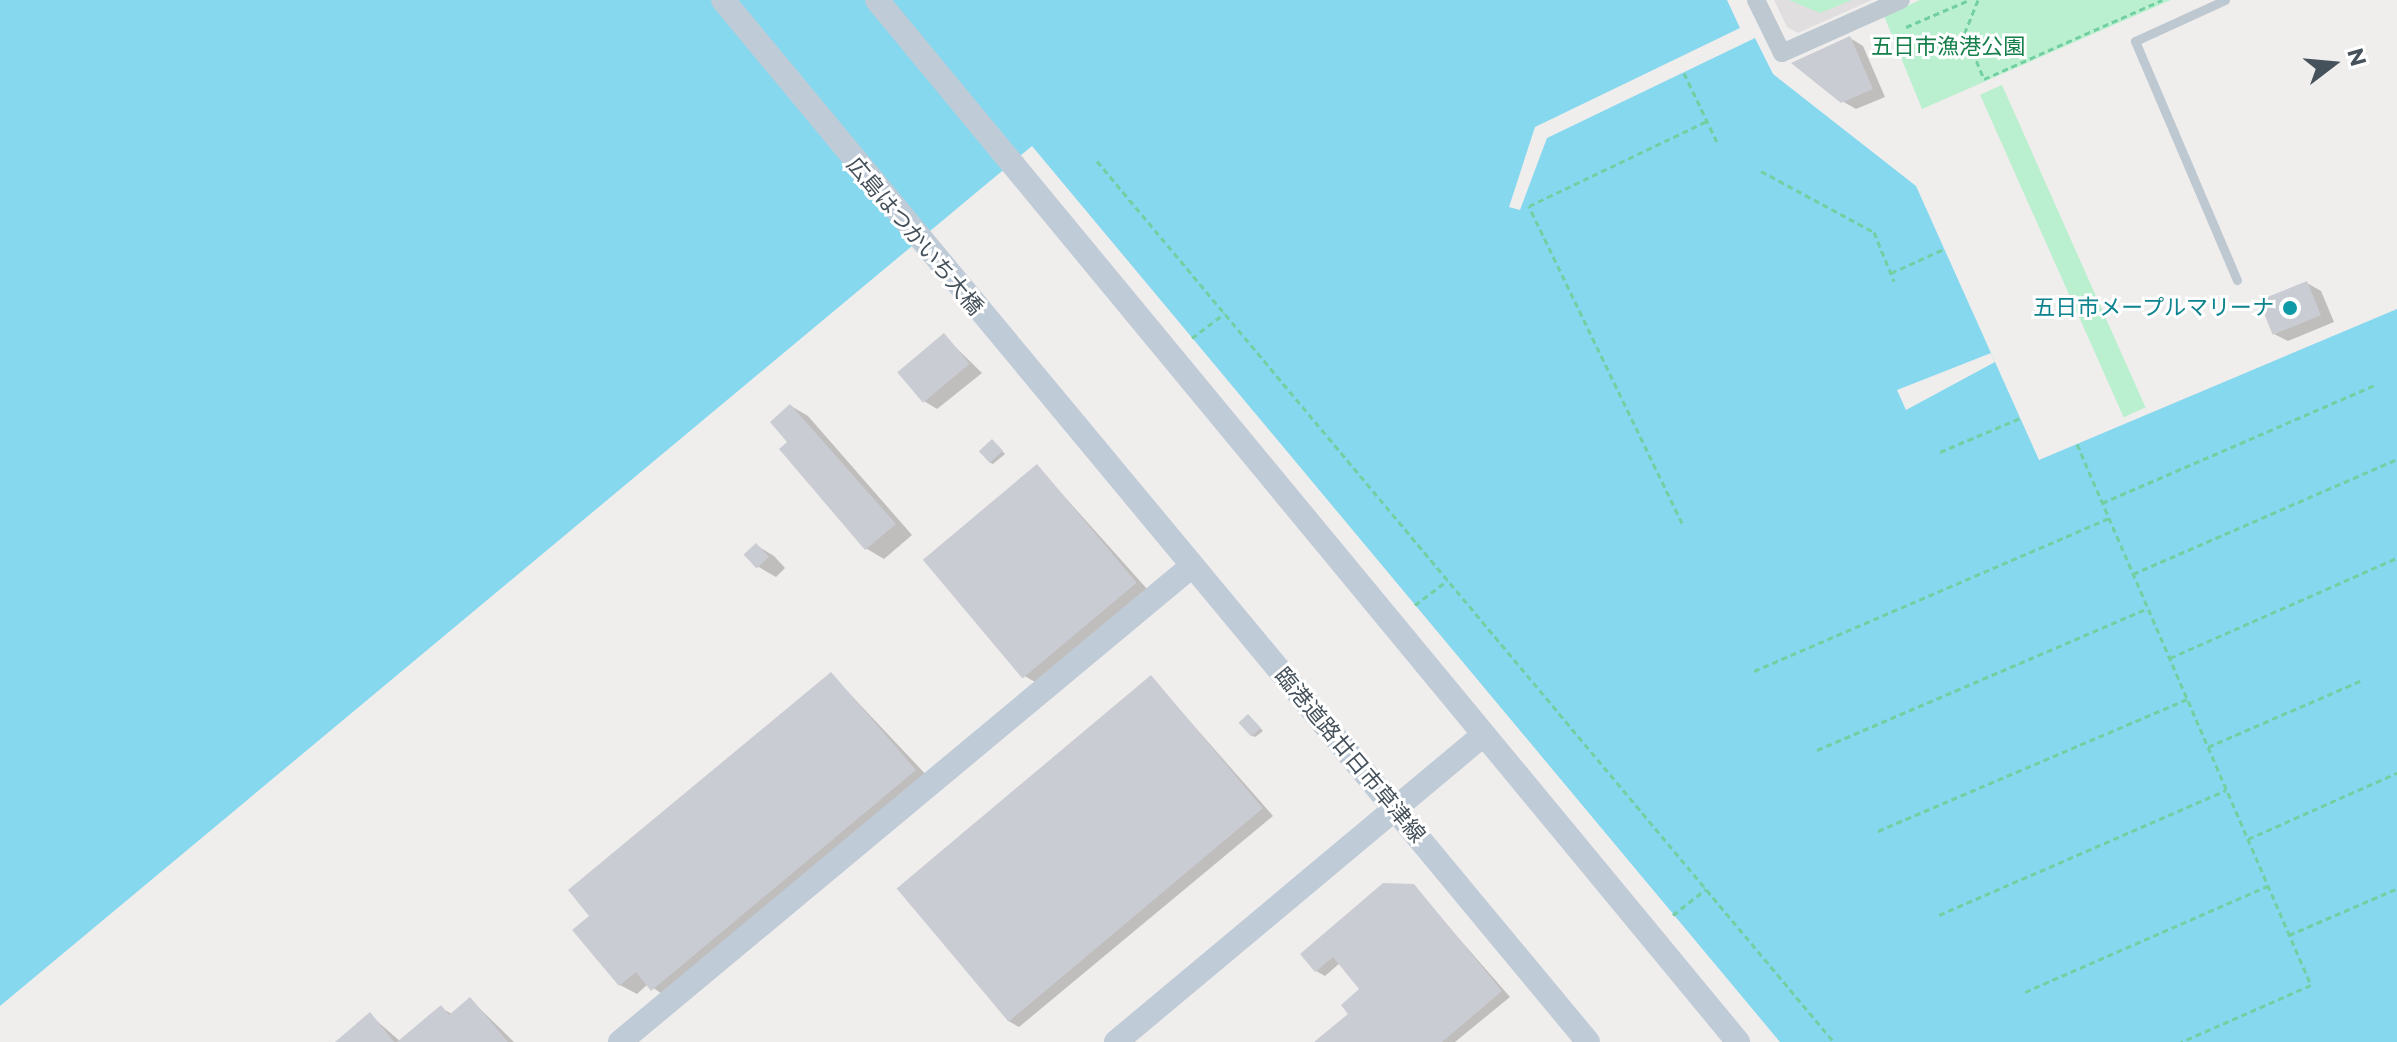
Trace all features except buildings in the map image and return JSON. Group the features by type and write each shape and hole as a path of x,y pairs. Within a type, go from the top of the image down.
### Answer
{"street":[{"name":"広島はつかいち大橋","path":"723,0 1110,469"},
{"path":"877,0 1738,1042"},
{"path":"1756,0 1782,53 1901,0"},
{"name":"臨港道路廿日市草津線","path":"1110,469 1588,1042"},
{"path":"620,1042 1192,566"},
{"path":"1116,1042 1483,735"}],"lane":[{"path":"2225,0 2135,41 2237,280"}],"path":[{"path":"1906,27 1969,0"},
{"path":"1978,0 1965,33 1984,79 2162,0"},
{"path":"1684,73 1717,142"},
{"path":"1682,523 1529,206 1707,121"},
{"path":"1097,161 1834,1042"},
{"path":"1761,171 1874,232 1894,281"},
{"path":"1891,273 1944,249"},
{"path":"1192,338 1225,313"},
{"path":"2102,503 2377,384"},
{"path":"1940,452 2020,418"},
{"path":"2077,444 2311,985 2181,1042"},
{"path":"2133,574 2397,459"},
{"path":"1754,671 2109,518"},
{"path":"2169,658 2397,558"},
{"path":"1415,605 1448,580"},
{"path":"1817,750 2148,608"},
{"path":"2208,747 2362,680"},
{"path":"1878,831 2187,699"},
{"path":"2248,839 2397,773"},
{"path":"1939,915 2226,790"},
{"path":"2025,992 2268,886"},
{"path":"1673,915 1706,889"},
{"path":"2289,935 2396,889"}],"shaded area":[{"path":"1774,0 1872,0 1798,33 1787,27"}],"green space":[{"path":"1789,0 1852,0 1820,13"},
{"name":"五日市漁港公園","path":"1920,0 2171,0 1922,109 1884,16"},
{"path":"2002,85 2146,407 2124,417 1980,95"}],"water":[{"path":"0,0 1727,0 1740,28 1535,127 1509,207 1520,210 1547,138 1755,38 1773,74 1916,186 2039,460 2397,309 2397,1042 1780,1042 1032,146 0,1006"}],"pier":[{"path":"1991,353 1995,362 1906,410 1897,390"}],"place":[{"name":"五日市メープルマリーナ","path":"2290,308"}]}
